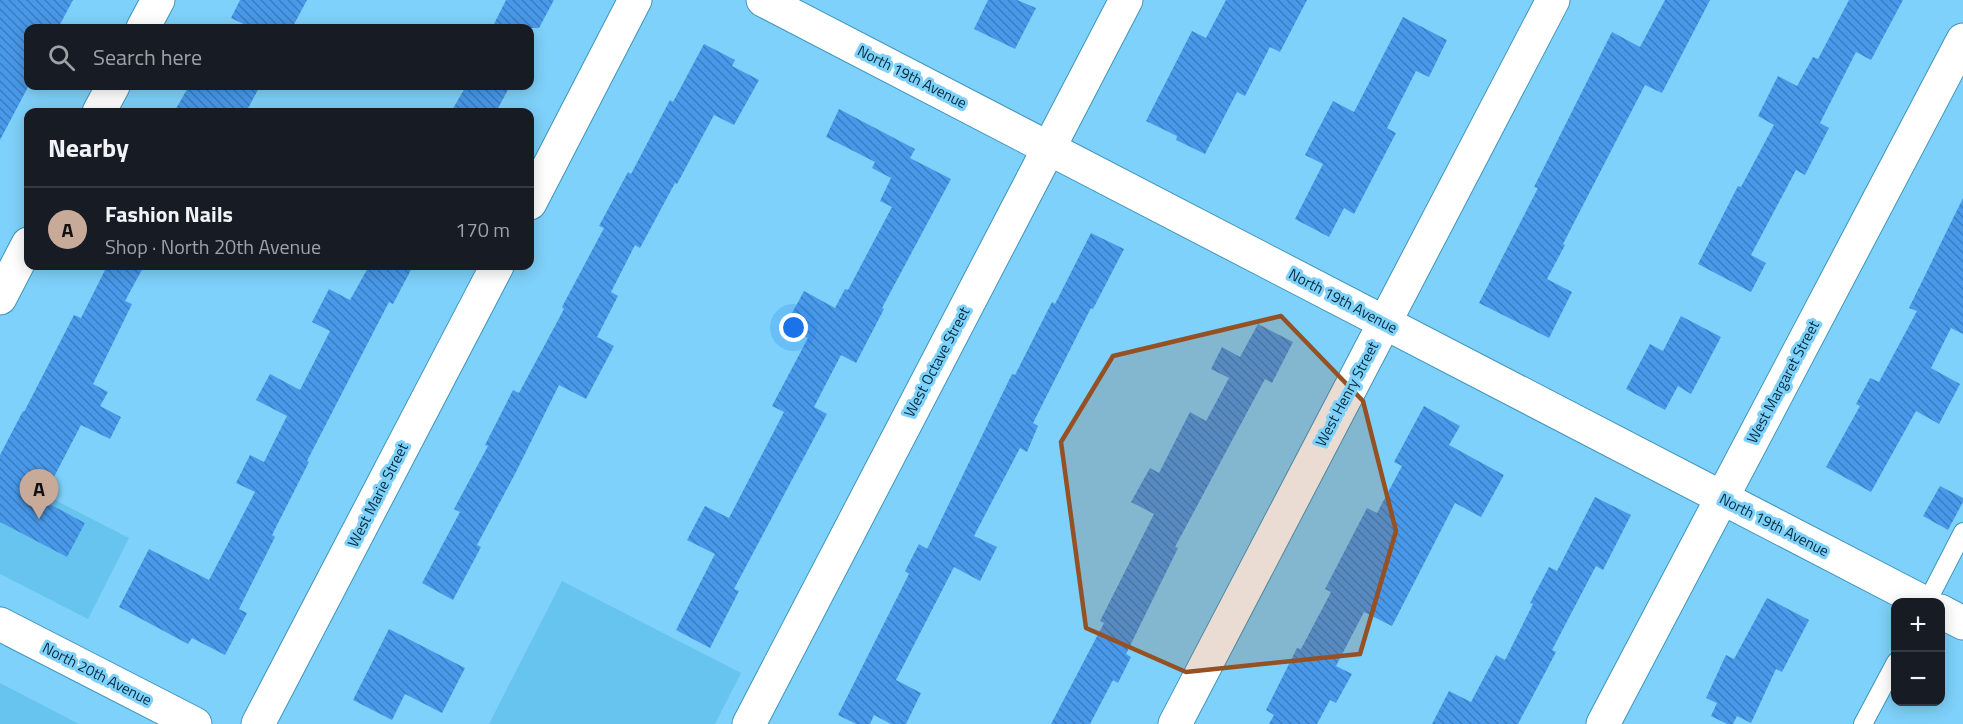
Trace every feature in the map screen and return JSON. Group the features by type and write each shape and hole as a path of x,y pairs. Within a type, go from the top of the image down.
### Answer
{"street":[{"path":"145,24 158,0"},
{"path":"534,195 635,0"},
{"name":"North 19th Avenue","path":"763,0 1915,598"},
{"name":"West Octave Street","path":"749,724 1126,0"},
{"name":"West Henry Street","path":"1175,724 1553,0"},
{"name":"West Margaret Street","path":"1603,724 1963,40"},
{"path":"101,108 111,90"},
{"path":"0,298 24,252"},
{"name":"West Marie Street","path":"258,724 495,270"},
{"path":"1945,613 1963,623"},
{"name":"North 20th Avenue","path":"0,624 195,724"}],"lane":[{"path":"1928,598 1963,532"},
{"path":"1863,724 1891,671"}],"highlighted area":[{"path":"1281,316 1363,401 1396,531 1360,654 1186,672 1086,628 1061,442 1113,356"}],"shaded area":[{"path":"0,472 129,538 88,619 0,574"},
{"path":"562,581 741,673 715,724 489,724"},
{"path":"0,683 79,724 0,724"}],"building":[{"path":"0,0 73,0 60,24 24,24 24,90 26,90 0,140"},
{"path":"240,0 307,0 294,24 244,24 231,18"},
{"path":"506,0 554,0 539,28 534,28 534,24 494,24"},
{"path":"988,0 1017,0 1036,8 1015,49 974,29"},
{"path":"1226,0 1307,0 1280,52 1270,47 1245,96 1237,92 1205,154 1176,140 1177,136 1146,121 1192,31 1206,38"},
{"path":"1665,0 1710,0 1662,93 1645,85 1563,244 1565,245 1547,279 1572,292 1549,338 1479,303 1538,188 1534,187 1612,32 1640,47"},
{"path":"1849,0 1903,0 1871,60 1856,52 1820,123 1829,128 1805,175 1796,170 1751,255 1766,263 1751,292 1698,264 1738,186 1741,187 1774,125 1758,116 1778,76 1797,86 1813,57 1818,59"},
{"path":"1403,17 1447,40 1429,77 1416,71 1387,128 1396,133 1354,214 1344,208 1329,237 1295,219 1323,164 1305,155 1333,101 1354,112"},
{"path":"704,44 735,60 732,66 759,80 734,125 714,115 640,248 635,245 611,292 618,296 597,337 614,346 586,399 559,385 477,545 481,547 453,600 422,583 460,512 454,509 488,446 485,445 513,390 519,393 564,309 562,307 604,228 599,226 628,172 631,174 670,100 673,102"},
{"path":"187,90 258,90 248,108 176,108"},
{"path":"464,90 508,90 498,108 453,108"},
{"path":"839,109 915,149 910,158 951,179 882,308 884,309 856,363 841,355 814,407 827,414 734,589 739,591 710,648 676,630 715,554 687,540 705,506 729,518 784,412 772,406 808,338 785,326 804,291 835,308 845,289 848,290 892,207 880,201 891,178 872,168 875,162 826,137"},
{"path":"1963,198 1963,334 1951,328 1931,368 1960,384 1939,424 1916,411 1871,492 1826,467 1860,406 1856,404 1870,378 1879,382 1917,311 1909,308"},
{"path":"1091,233 1124,249 1093,309 1091,308 1033,423 1038,426 1027,452 1020,448 974,536 997,547 980,581 954,567 896,680 921,693 906,724 891,724 874,715 870,724 856,724 838,715 909,574 905,571 919,544 927,549 1012,374 1015,375 1052,302 1055,304"},
{"path":"105,270 142,270 125,301 132,304 93,384 108,392 100,406 121,417 110,439 81,425 42,500 85,523 67,557 0,522 0,455 74,315 81,318"},
{"path":"367,270 411,270 393,304 389,302 307,461 309,462 272,535 275,537 239,609 247,613 225,655 192,638 188,644 119,607 149,549 209,580 255,492 236,483 250,455 264,462 287,416 256,400 270,374 300,390 330,331 312,322 329,289 350,300"},
{"path":"1681,316 1721,337 1691,394 1678,386 1665,410 1626,389 1650,344 1663,351"},
{"path":"1258,324 1293,342 1272,383 1265,379 1175,547 1178,548 1126,654 1131,657 1118,683 1113,680 1090,724 1051,724 1104,623 1100,621 1154,514 1131,502 1150,468 1159,473 1190,412 1206,421 1229,378 1211,369 1222,347 1240,357"},
{"path":"1424,406 1460,426 1449,445 1504,475 1481,517 1455,503 1392,626 1364,612 1336,666 1352,674 1336,703 1330,700 1317,724 1269,724 1274,715 1266,710 1297,648 1301,649 1331,592 1325,589 1367,508 1377,513 1402,466 1394,462"},
{"path":"1940,486 1963,498 1948,530 1923,516"},
{"path":"1595,497 1631,515 1603,570 1596,566 1552,650 1556,652 1518,724 1432,724 1449,691 1471,702 1496,655 1505,660 1549,567 1557,571"},
{"path":"1767,598 1809,620 1782,672 1776,669 1751,723 1737,716 1733,724 1727,724 1711,716 1717,703 1706,698 1726,655 1734,659"},
{"path":"389,629 465,668 442,713 405,694 392,720 353,700"}],"place":[{"name":"Fashion Nails","path":"39,519"}]}
